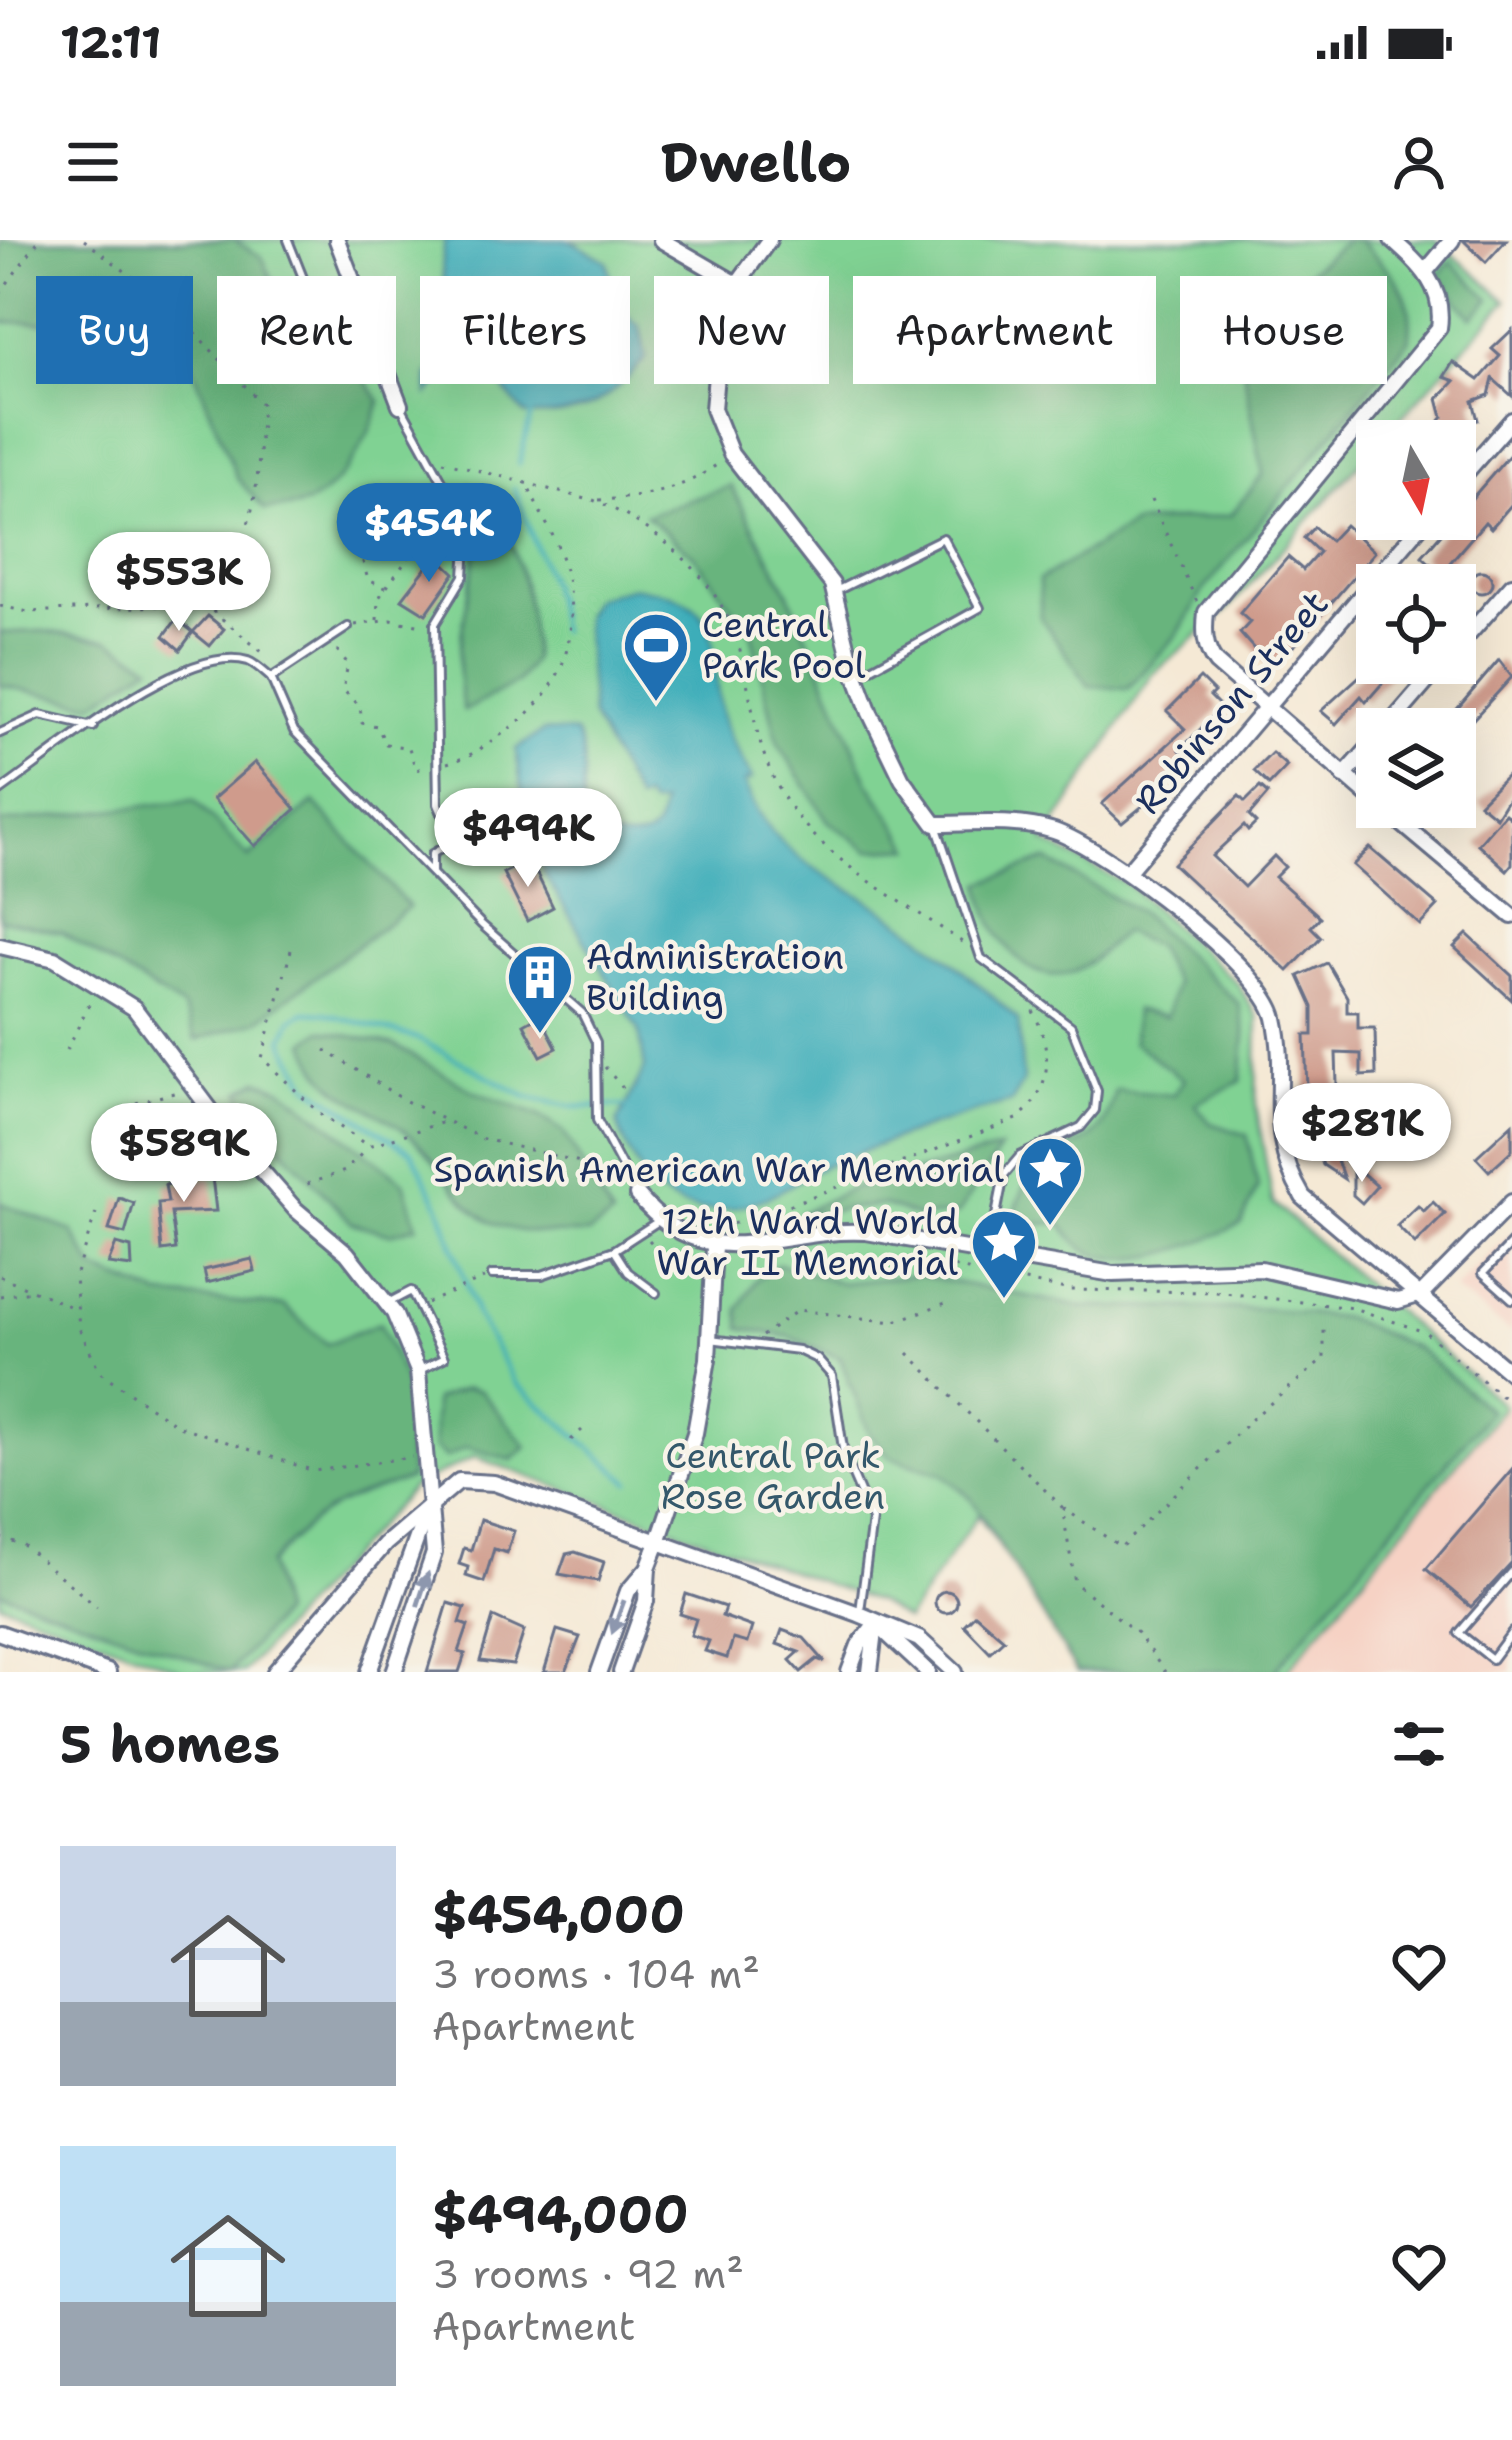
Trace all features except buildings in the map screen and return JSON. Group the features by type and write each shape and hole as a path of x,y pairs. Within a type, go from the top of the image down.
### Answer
{"street":[{"path":"337,240 351,276"},
{"path":"661,240 723,276"},
{"path":"743,276 769,240"},
{"path":"1356,785 1207,652 1205,612 1439,328 1438,300 1426,271 1392,240"},
{"path":"1426,271 1452,240"},
{"path":"392,384 400,405"},
{"path":"715,384 713,409 730,454 835,592 856,676 902,779 935,824 1048,829 1130,870 1269,1000 1276,1023 1284,1166 1303,1197 1510,1369"},
{"path":"1476,461 1512,420"},
{"name":"Robinson Street","path":"1130,870 1408,540"},
{"path":"1476,626 1512,585"},
{"path":"1404,708 1425,684"},
{"path":"1345,776 1356,763"},
{"path":"1407,828 1511,912"},
{"path":"0,946 55,959 134,1007 192,1088 295,1208 347,1253 387,1304 418,1371 434,1553 394,1672"},
{"path":"637,1195 660,1220 713,1254 827,1230 1113,1274 1261,1269 1398,1301 1422,1294 1510,1208"},
{"path":"599,1672 628,1591 647,1568 657,1545 695,1432 710,1339 713,1254"},
{"path":"275,1672 385,1544 459,1481 494,1484 859,1614 919,1639 955,1672"},
{"path":"369,1672 430,1502"},
{"path":"621,1672 646,1600 647,1568"},
{"path":"849,1672 859,1645 876,1623"},
{"path":"870,1672 876,1623"},
{"path":"876,1623 928,1672"},
{"path":"0,1634 108,1672"}],"lane":[{"path":"288,240 302,276"},
{"path":"400,405 456,506 466,545 464,576 435,632 438,805 449,830 444,848"},
{"path":"835,592 943,538 980,608 856,676"},
{"path":"271,678 348,627"},
{"path":"0,791 191,666 247,661 271,678 294,731 432,875 582,1013 596,1042 597,1112 615,1160 637,1195"},
{"path":"0,733 40,716 93,728"},
{"path":"935,824 981,958 1071,1026 1097,1091 1094,1110 1082,1127 1020,1156 1004,1175 989,1252"},
{"path":"432,875 432,854 527,827"},
{"path":"219,1158 238,1142"},
{"path":"492,1275 542,1274 614,1250 660,1220"},
{"path":"1512,1243 1483,1273 1512,1299"},
{"path":"614,1250 628,1272 656,1293"},
{"path":"387,1304 411,1291 444,1358 418,1371"},
{"path":"710,1339 798,1350 818,1359 832,1376 844,1455 872,1520 859,1614"},
{"path":"1512,1572 1459,1633 1492,1659 1512,1632"},
{"path":"388,1620 409,1628"}],"path":[{"path":"0,293 39,240"},
{"path":"84,240 167,303 262,404 257,457 261,487 246,530"},
{"path":"592,500 644,498 703,476 730,454"},
{"path":"429,458 592,500 634,516 709,587 727,614 766,768 819,842 850,870 917,910 981,958"},
{"path":"403,535 440,478"},
{"path":"335,646 348,664 343,690 360,706 362,724 377,726 386,744 409,748 416,770 491,742 530,712 572,646 559,549 543,527 528,486"},
{"path":"1151,500 1205,620"},
{"path":"377,620 377,599 386,588 415,549 403,535 383,532 363,562 368,580 386,588"},
{"path":"0,606 28,612 204,604 262,652"},
{"path":"348,627 377,620 435,632"},
{"path":"290,950 262,1058 318,1112 368,1147"},
{"path":"67,1050 98,986"},
{"path":"682,1216 710,1225 752,1219 1017,1119 1038,1102 1048,1063 1038,1021 1024,994"},
{"path":"325,1050 483,1138 592,1165"},
{"path":"595,1055 627,1093"},
{"path":"136,1103 192,1088"},
{"path":"143,1117 158,1097"},
{"path":"308,1184 345,1171 368,1147 447,1121"},
{"path":"96,1213 75,1276 79,1328 100,1372 176,1425 314,1471 414,1456"},
{"path":"641,1232 676,1268 713,1254"},
{"path":"784,1252 824,1268 911,1259 1071,1290 1238,1293 1353,1308 1425,1332 1512,1405"},
{"path":"0,1276 77,1310"},
{"path":"418,1307 476,1282"},
{"path":"0,1296 34,1291"},
{"path":"760,1336 798,1310 893,1322 952,1300"},
{"path":"908,1353 1062,1507 1121,1547 1254,1417 1324,1359 1324,1328"},
{"path":"571,1440 582,1430"},
{"path":"1062,1507 1075,1583 1138,1633 1166,1672"},
{"path":"0,1538 22,1544 97,1607"}],"shaded area":[{"path":"1512,1233 1512,1333 1454,1290"},
{"path":"1504,1406 1512,1413 1512,1672 1286,1672"}],"green space":[{"name":"Central Park Rose Garden","path":"0,240 1436,240 1507,301 1399,420 1356,420 1356,468 1225,612 1153,674 1044,842 1127,884 1238,984 1258,1018 1256,1105 1273,1203 1504,1406 1286,1672 1084,1672 978,1515 906,1620 877,1602 475,1457 413,1487 243,1672 187,1672 0,1603"},
{"path":"0,240 233,240 262,257 270,276 217,276 217,384 368,384 380,401 362,446 330,488 299,506 265,510 237,478 193,368 193,276 36,276 36,323 0,322"},
{"path":"1347,240 1359,240 1405,296 1409,340 1387,367 1387,276 1303,276"},
{"path":"1451,262 1490,299 1472,318 1438,276"},
{"path":"1246,384 1373,384 1203,591 1177,635 1128,689 1089,686 1041,618 1039,580 1134,524 1231,515 1263,474"},
{"path":"472,486 501,524 519,566 533,659 518,682 464,711 459,653 476,545"},
{"path":"731,486 789,594 868,781 912,848 869,850 828,821 778,743 751,632 694,556 646,515"},
{"path":"43,631 109,640 151,665 93,704 0,685 0,633"},
{"path":"194,800 249,858 314,802 409,907 257,1021 196,1040 183,1008 62,933 0,919 0,823"},
{"path":"1046,860 1139,912 1239,1004 1245,1034 1241,1081 1195,1104 1210,1123 1247,1135 1258,1187 1241,1224 1165,1253 1123,1259 1086,1250 1060,1223 1009,1225 1032,1173 1044,1160 1100,1129 1115,1090 1173,1095 1184,1080 1133,1042 1135,1010 1166,1017 1175,984 1155,946 1123,932 1084,966 1052,975 1036,971 1008,949 989,916 982,883"},
{"path":"322,1030 394,1045 475,1092 538,1115 563,1131 612,1217 588,1234 523,1231 488,1220 465,1200 418,1142 347,1096 324,1075 306,1042"},
{"path":"259,1080 283,1089 404,1182 417,1226 390,1234 352,1223 247,1110 241,1091"},
{"path":"1000,1149 958,1214 919,1217 883,1205 798,1214 853,1188"},
{"path":"0,1203 72,1231 95,1270 161,1296 284,1306 327,1344 380,1323 405,1381 410,1479 332,1508 269,1564 281,1613 230,1672 0,1592"},
{"path":"779,1264 842,1283 917,1275 1083,1307 1270,1309 1346,1318 1418,1349 1490,1411 1274,1672 1077,1672 971,1498 943,1474 890,1457 869,1432 840,1358 790,1337 741,1328 739,1309 757,1279"},
{"path":"466,1388 481,1391 527,1447 512,1460 466,1447 446,1458 434,1448 434,1400"}],"water":[{"path":"445,240 569,240 607,261 610,276 443,276"},
{"path":"630,318 640,327 646,358 630,375"},
{"path":"500,384 621,384 580,410 525,415"},
{"path":"632,587 665,593 687,602 701,615 713,649 722,718 752,779 744,782 768,827 801,859 918,934 1018,1020 1023,1081 1012,1102 873,1147 822,1167 780,1191 724,1209 679,1204 643,1175 617,1123 645,1068 639,1030 545,875 527,827 516,749 544,731 575,733 581,746 588,824 599,833 627,839 645,837 656,827 662,804 651,806 644,798 637,802 592,717 584,617 594,598"}],"waterway":[{"path":"519,464 531,415"},
{"path":"514,488 550,584 560,631"},
{"path":"624,1106 573,1107 527,1097 416,1038 324,1013 305,1012 292,1019 283,1040 309,1086 412,1152 440,1207 477,1316 515,1383 630,1482"}],"place":[{"name":"Central Park Pool","path":"656,704"},
{"name":"Administration Building","path":"540,1036"},
{"name":"Spanish American War Memorial","path":"1050,1228"},
{"name":"12th Ward World War II Memorial","path":"1004,1301"}]}
